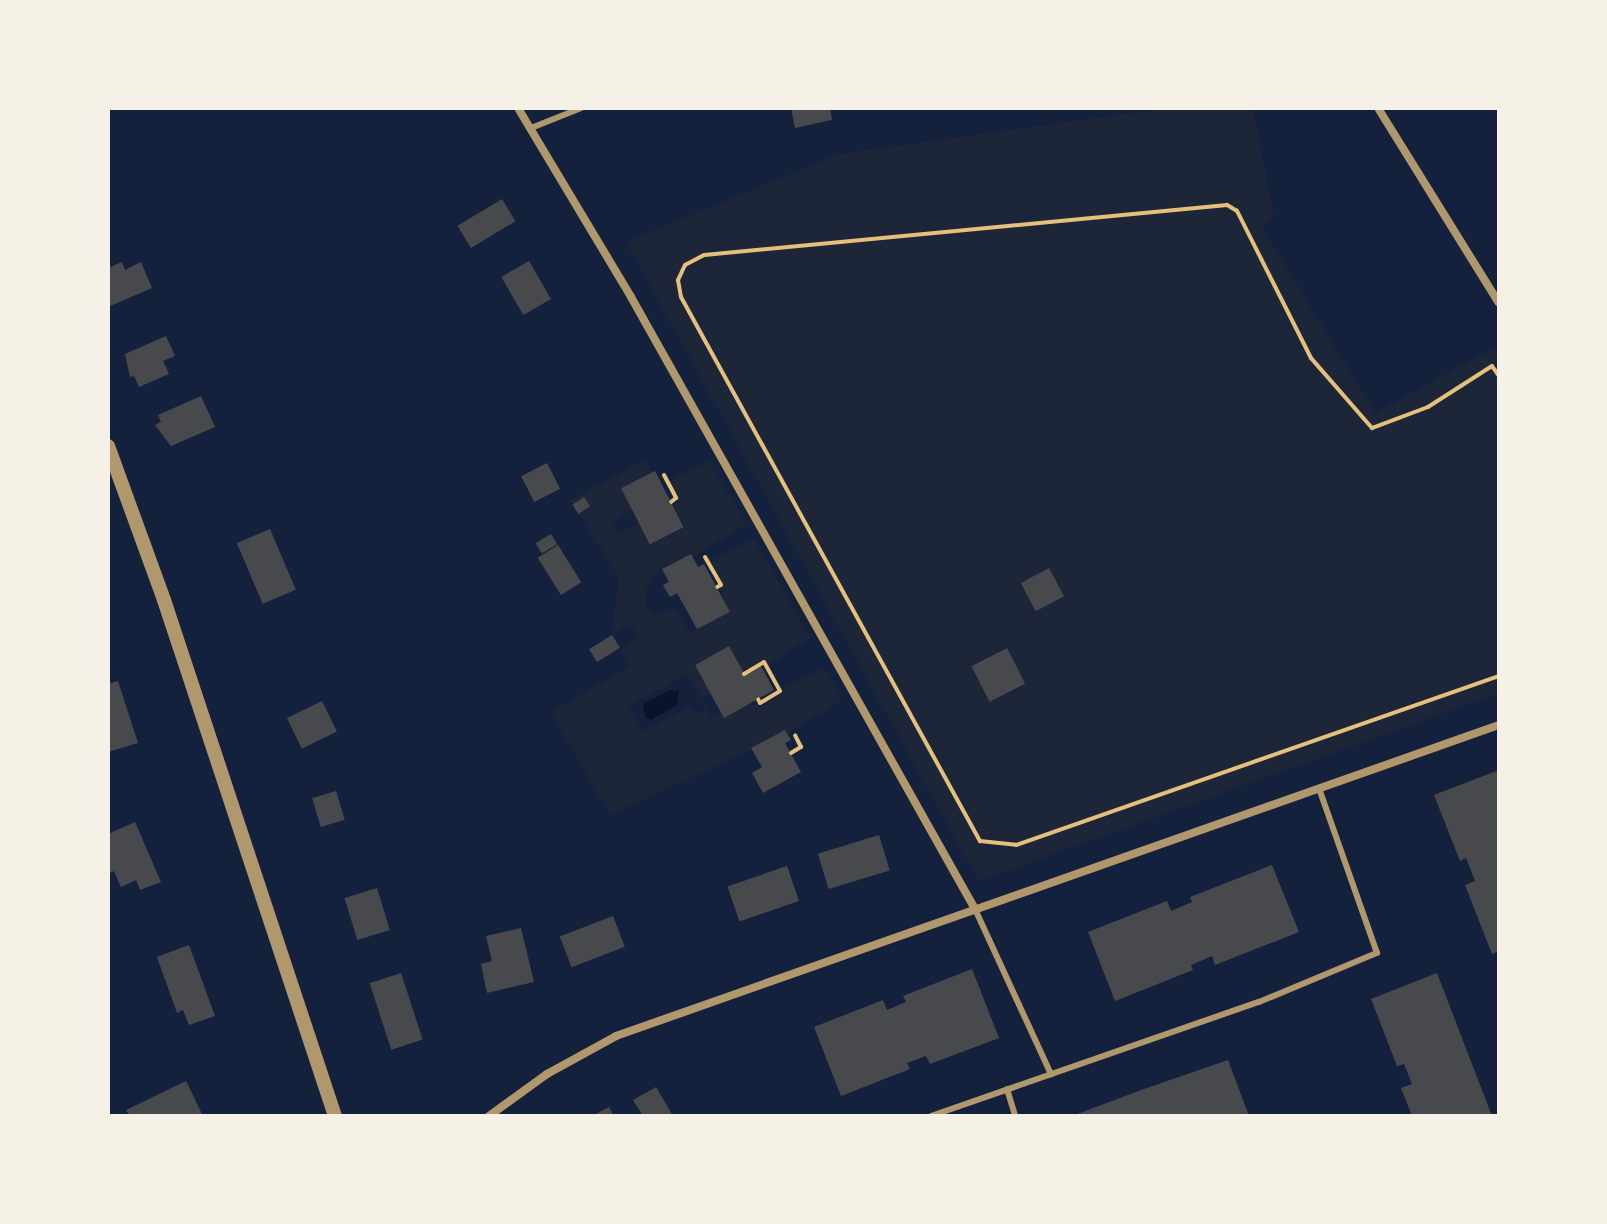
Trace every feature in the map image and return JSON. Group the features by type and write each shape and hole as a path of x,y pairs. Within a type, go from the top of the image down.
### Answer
{"street":[{"path":"518,108 975,909"},
{"path":"1378,108 1499,303"},
{"path":"108,446 164,600 335,1116"},
{"path":"489,1116 547,1074 616,1036 1499,725"}],"lane":[{"path":"531,128 581,108"},
{"path":"931,1116 1307,984 1377,953 1319,788"},
{"path":"975,909 1051,1074"},
{"path":"1007,1089 1015,1116"}],"path":[{"path":"1499,376 1492,366 1428,407 1372,428 1311,358 1237,211 1227,205 704,255 685,265 678,280 681,297 960,813 980,841 1016,845 1499,676"},
{"path":"664,475 676,498 671,502"},
{"path":"705,557 721,585 717,587"},
{"path":"744,674 764,662 780,691 760,703 758,699"},
{"path":"791,753 801,747 795,735"}],"shaded area":[{"path":"1168,108 1253,108 1274,218 1262,227 1375,413 1493,348 1499,357 1499,693 979,881 626,242 839,154"},
{"path":"646,459 652,473 622,489 633,510 611,522 618,534 640,522 652,544 684,527 672,505 679,500 669,481 708,461 747,523 693,557 691,554 659,569 646,590 647,610 654,615 676,608 690,633 729,612 710,561 754,539 810,638 768,665 765,659 743,671 728,646 695,665 711,693 701,699 687,674 628,707 642,732 690,706 695,715 706,708 711,716 721,711 725,717 755,701 759,707 785,693 783,688 824,668 842,700 787,733 610,815 551,712 630,667 620,649 639,638 630,624 612,635 619,577 579,514 590,506 584,497 572,504 570,501"},
{"path":"670,690 679,691 677,705 651,720 645,717 643,704"}],"building":[{"path":"791,108 830,108 832,120 795,128"},
{"path":"502,199 515,221 471,248 457,226"},
{"path":"529,261 551,299 523,315 501,277"},
{"path":"122,262 125,270 141,262 152,288 108,307 108,268"},
{"path":"166,336 175,356 163,361 169,374 139,387 134,376 130,377 125,354"},
{"path":"201,396 215,427 171,446 155,425 161,422 158,415"},
{"path":"547,463 560,489 534,502 521,476"},
{"path":"655,471 684,527 650,544 621,488"},
{"path":"584,497 590,506 579,514 572,505"},
{"path":"270,529 296,590 263,604 237,543"},
{"path":"551,534 557,544 542,554 536,543"},
{"path":"558,545 581,582 561,595 538,558"},
{"path":"691,554 698,567 704,564 730,612 697,629 677,593 670,597 663,585 669,582 662,569"},
{"path":"1049,568 1064,596 1036,611 1021,583"},
{"path":"612,635 620,648 597,662 589,649"},
{"path":"729,646 745,675 761,666 774,690 724,718 695,665"},
{"path":"1007,648 1025,684 990,702 971,666"},
{"path":"118,681 138,743 108,752 108,684"},
{"path":"322,701 337,732 302,749 287,718"},
{"path":"785,730 791,740 785,743 801,772 763,793 752,773 762,767 751,748"},
{"path":"1499,770 1499,951 1492,954 1465,885 1475,881 1466,858 1460,861 1434,795"},
{"path":"336,791 345,820 321,827 312,798"},
{"path":"135,822 161,882 140,890 136,880 121,887 114,871 108,874 108,834"},
{"path":"879,835 890,870 829,889 818,854"},
{"path":"1272,865 1299,932 1215,965 1212,956 1191,965 1193,970 1115,1001 1088,932 1167,901 1171,911 1192,902 1190,897"},
{"path":"787,866 799,901 739,921 727,887"},
{"path":"377,888 390,930 357,940 344,898"},
{"path":"613,916 625,947 572,967 560,936"},
{"path":"521,928 534,982 487,993 481,964 492,961 486,936"},
{"path":"189,945 215,1016 189,1025 183,1010 177,1013 157,957"},
{"path":"972,969 999,1038 930,1064 926,1056 907,1063 910,1069 841,1096 814,1027 883,1000 887,1010 906,1002 903,996"},
{"path":"401,973 423,1040 391,1050 370,983"},
{"path":"1437,973 1492,1116 1412,1116 1401,1088 1412,1084 1404,1064 1397,1066 1371,999"},
{"path":"1228,1060 1249,1116 1072,1116 1144,1089"},
{"path":"186,1081 203,1116 130,1116 126,1110"},
{"path":"656,1087 673,1116 643,1116 633,1100"},
{"path":"609,1107 614,1116 592,1116"}]}
